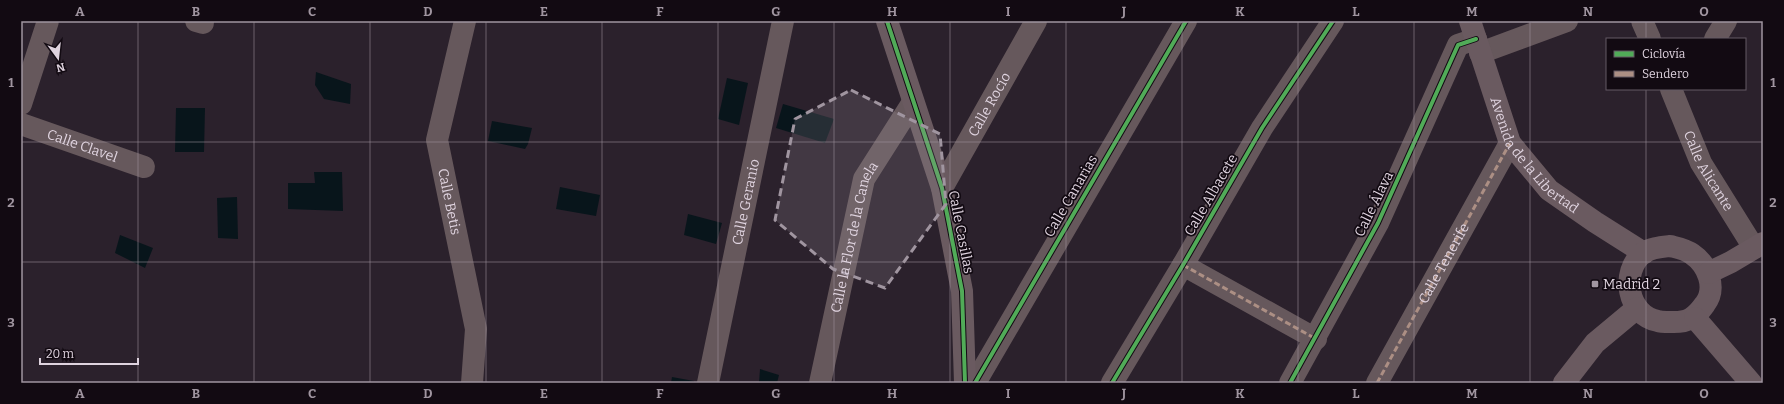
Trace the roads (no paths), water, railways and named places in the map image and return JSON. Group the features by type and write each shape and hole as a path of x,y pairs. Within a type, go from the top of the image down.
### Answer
{"street":[{"path":"21,104 48,21"},
{"name":"Calle Betis","path":"465,21 437,140 476,329 472,383"},
{"name":"Calle Geranio","path":"708,383 783,21"},
{"name":"Calle Casillas","path":"887,21 942,188 962,291 965,383"},
{"name":"Calle Rocío","path":"942,188 1036,21"},
{"name":"Calle Canarias","path":"975,383 1186,21"},
{"name":"Calle Albacete","path":"1112,383 1183,265 1262,128 1333,21"},
{"path":"1475,38 1567,21"},
{"path":"1642,21 1650,38"},
{"path":"1716,38 1726,21"},
{"name":"Avenida de la Libertad","path":"1475,38 1510,143 1549,190 1595,222 1644,253"},
{"name":"Calle Álava","path":"1290,383 1378,223 1458,45 1475,38"},
{"name":"Calle Alicante","path":"1674,91 1701,163 1758,245"},
{"name":"Calle la Flor de la Canela","path":"820,383 864,179 913,102"},
{"name":"Calle Clavel","path":"21,124 144,167"},
{"name":"Calle Tenerife","path":"1377,383 1510,143"},
{"path":"1708,273 1731,262 1758,245"},
{"path":"1670,246 1681,248 1702,262 1708,273 1711,285 1708,300 1695,318 1677,322 1656,321 1645,315 1637,308 1630,292 1630,274 1635,263 1644,253 1657,248 1670,246"},
{"path":"1183,265 1316,338"},
{"path":"1564,383 1595,343 1637,308"},
{"path":"1695,318 1751,383"}],"place":[{"name":"Madrid 2","path":"1595,284"}]}
